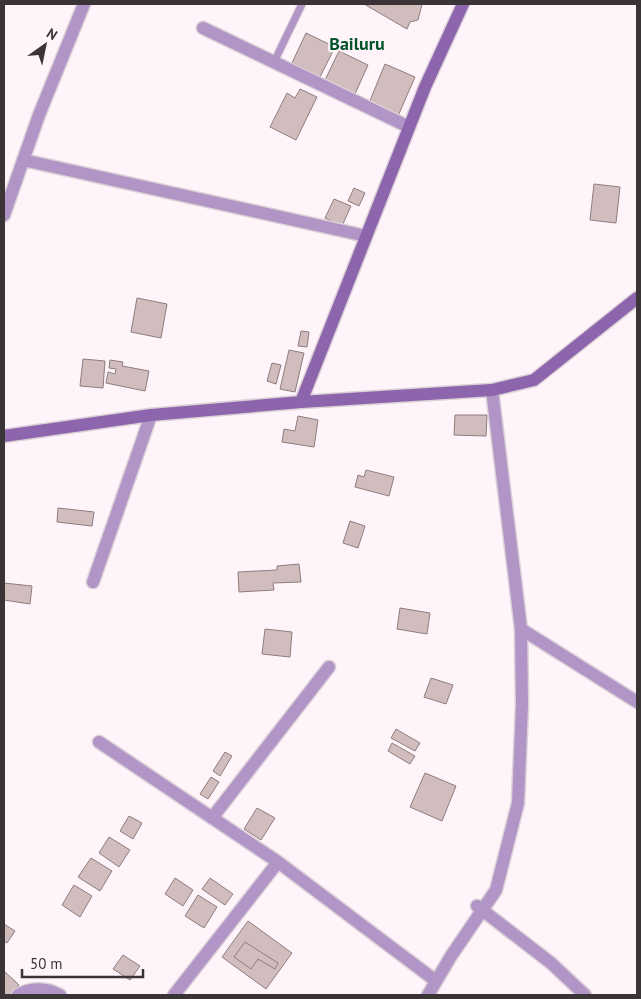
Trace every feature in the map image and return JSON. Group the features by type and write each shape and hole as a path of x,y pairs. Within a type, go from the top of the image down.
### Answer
{"main road":[{"path":"301,402 425,87 463,4"},
{"path":"4,436 152,415 301,402 492,390 534,380 637,298"}],"street":[{"path":"4,215 39,115 84,4"},
{"path":"203,28 410,127"},
{"path":"23,160 366,236"},
{"path":"428,995 480,908 496,890 518,803 522,705 521,629 492,390"},
{"path":"93,582 152,415"},
{"path":"521,629 637,702"},
{"path":"212,818 329,667"},
{"path":"99,742 278,862 436,981"},
{"path":"174,995 278,862"},
{"path":"480,908 551,962 585,995"},
{"path":"18,995 31,990 42,989 60,995"}],"lane":[{"path":"274,62 302,4"}],"building":[{"path":"364,4 422,4 418,20 410,22 407,29"},
{"path":"306,33 335,47 320,77 292,63"},
{"path":"339,51 368,65 355,94 325,80"},
{"path":"385,64 415,77 398,116 369,103"},
{"path":"300,89 317,97 296,140 270,127 287,93 295,98"},
{"path":"594,184 620,187 616,223 590,220"},
{"path":"354,188 365,193 359,206 348,201"},
{"path":"334,199 351,206 342,226 325,218"},
{"path":"137,298 167,304 161,338 131,332"},
{"path":"301,331 309,332 307,347 298,346"},
{"path":"289,350 304,353 295,392 280,389"},
{"path":"83,359 105,361 103,388 80,386"},
{"path":"110,360 123,362 122,366 149,371 145,391 106,383 108,372 115,374 116,369 109,368"},
{"path":"272,363 281,365 276,384 267,381"},
{"path":"455,415 487,415 486,436 454,435"},
{"path":"298,416 318,420 314,447 282,442 284,429 295,431"},
{"path":"366,470 394,477 389,496 355,487 358,475 364,477"},
{"path":"58,508 94,512 92,526 57,522"},
{"path":"350,521 365,526 358,548 343,543"},
{"path":"299,564 301,582 273,583 274,590 239,592 238,572 277,570 277,566"},
{"path":"4,583 32,586 30,604 4,600"},
{"path":"400,608 430,613 427,634 397,629"},
{"path":"265,629 292,632 290,657 262,654"},
{"path":"431,678 453,685 446,704 424,697"},
{"path":"396,729 420,743 415,751 391,738"},
{"path":"392,743 415,756 410,764 388,751"},
{"path":"225,752 232,756 220,776 213,771"},
{"path":"425,773 456,786 442,821 410,807"},
{"path":"211,777 219,782 208,799 200,794"},
{"path":"257,808 275,818 261,840 244,829"},
{"path":"129,816 142,823 133,839 120,831"},
{"path":"109,837 130,850 119,867 99,853"},
{"path":"91,858 112,871 100,891 78,877"},
{"path":"175,878 193,890 183,906 165,894"},
{"path":"210,878 233,894 225,905 202,889"},
{"path":"74,885 92,896 80,917 62,905"},
{"path":"198,895 217,907 204,928 185,916"},
{"path":"248,921 292,953 266,989 222,957"},
{"path":"4,924 15,931 7,943 4,941"},
{"path":"245,942 278,963 275,969 258,959 251,969 234,957"},
{"path":"123,955 140,966 130,980 113,969"},
{"path":"4,971 19,985 10,995 4,995"}],"district":[{"name":"Bailuru","path":"357,44"}]}
